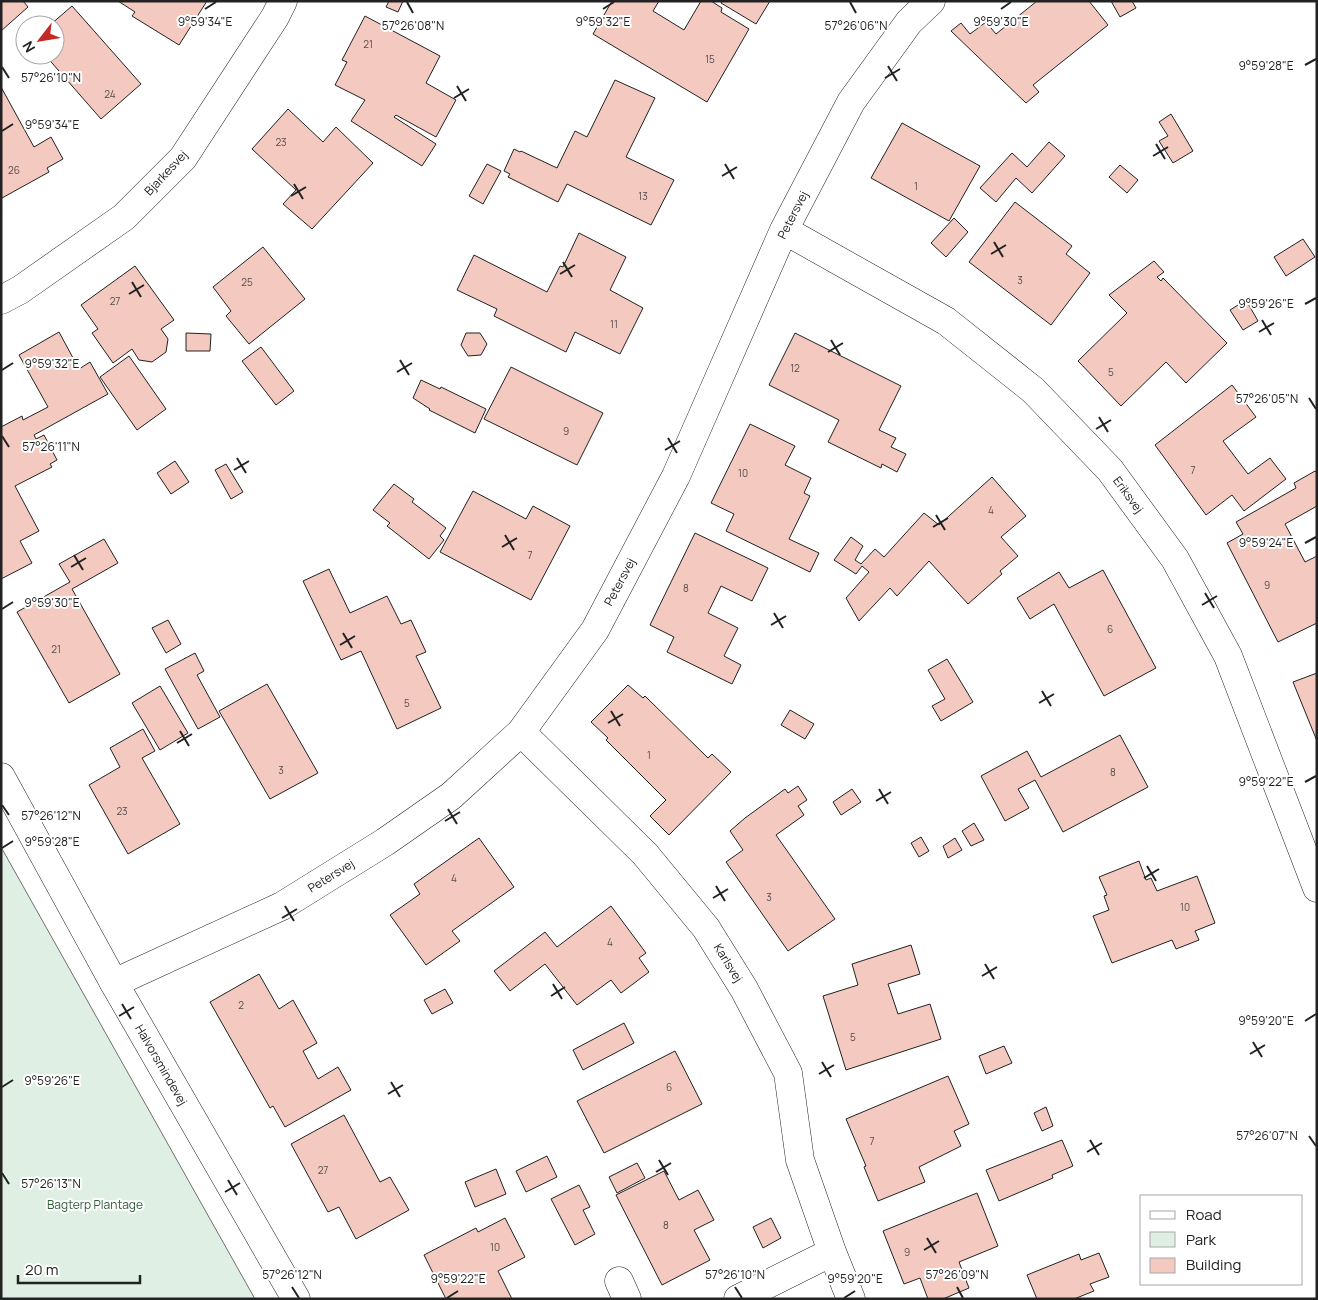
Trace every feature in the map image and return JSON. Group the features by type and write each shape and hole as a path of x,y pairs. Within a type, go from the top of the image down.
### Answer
{"street":[{"name":"Bjarkesvej","path":"1,300 20,290 124,217 183,158 276,17 283,1"},
{"name":"Petersvej","path":"114,983 282,906 384,842 451,796 521,732 595,630 676,476 784,230 852,102 909,22 932,1"},
{"name":"Eriksvej","path":"784,230 946,321 1033,390 1110,470 1175,559 1228,656 1317,888"},
{"name":"Karlsvej","path":"521,732 645,854 706,928 737,978 788,1073 800,1160 832,1252 851,1299"},
{"name":"Halvorsmindevej","path":"1,777 114,983 296,1299"},
{"path":"738,1299 832,1252"}],"green space":[{"name":"Bagterp Plantage","path":"1,847 255,1299 1,1299"}],"building":[{"path":"1,1 23,1 28,7 19,15 15,15 15,19 1,31"},
{"path":"118,1 207,1 179,45 132,16 135,12"},
{"path":"389,1 403,1 398,12 386,7"},
{"path":"612,1 659,1 653,11 684,30 701,1 711,1 722,8 721,12 749,29 707,102 593,34"},
{"path":"722,1 770,1 756,24 721,3"},
{"path":"1037,1 1089,1 1108,25 1033,85 1039,92 1026,103 951,31 961,23 970,34 986,22 996,34"},
{"path":"1111,1 1132,1 1136,8 1120,17"},
{"path":"72,6 141,84 101,119 54,65 65,65 65,15 62,15"},
{"path":"365,16 440,56 426,83 456,100 436,137 396,115 394,117 436,144 422,166 351,121 365,100 335,85 347,62 342,60"},
{"path":"615,80 655,98 626,157 674,180 651,225 567,184 558,202 508,177 510,174 504,171 514,149 557,168 575,131 587,137"},
{"path":"1,87 34,147 51,137 63,159 47,168 49,172 2,198 1,196"},
{"path":"288,109 323,142 336,127 373,163 312,229 283,204 296,190 252,149"},
{"path":"1171,114 1193,151 1173,163 1159,141 1168,136 1159,122"},
{"path":"902,123 980,166 949,221 871,178"},
{"path":"1049,142 1065,156 1032,193 1016,178 996,202 980,188 1012,153 1027,167"},
{"path":"487,164 501,171 483,204 469,196"},
{"path":"1120,165 1138,180 1127,193 1109,177"},
{"path":"1015,202 1072,246 1066,254 1090,273 1051,325 969,262"},
{"path":"954,218 968,232 946,257 931,243"},
{"path":"579,233 626,257 610,290 643,308 620,354 575,332 566,352 494,316 497,309 457,290 474,255 547,292 560,266 563,267"},
{"path":"1303,239 1315,257 1286,276 1274,257"},
{"path":"263,247 305,299 249,344 226,316 231,311 213,287"},
{"path":"1154,261 1164,272 1157,277 1161,281 1163,278 1227,343 1186,383 1166,362 1121,406 1078,361 1127,313 1109,295"},
{"path":"135,266 174,320 161,329 168,339 166,352 152,362 139,360 132,349 113,363 92,333 98,329 81,305"},
{"path":"1246,300 1258,321 1243,330 1230,310"},
{"path":"59,332 79,369 90,362 108,394 34,435 36,439 44,435 57,460 50,464 52,467 15,486 39,531 20,541 32,563 1,579 1,427 22,416 23,420 48,407 19,355"},
{"path":"186,333 211,334 210,351 186,351"},
{"path":"466,333 480,333 487,344 481,355 468,356 461,345"},
{"path":"795,333 901,386 879,430 896,438 891,447 906,454 897,472 882,464 881,468 828,442 839,420 769,385"},
{"path":"261,347 294,391 276,405 242,361"},
{"path":"129,356 166,409 137,430 100,377"},
{"path":"511,367 603,413 577,465 484,419"},
{"path":"421,380 440,389 441,387 486,409 475,433 429,410 413,398"},
{"path":"1232,385 1256,417 1223,441 1248,474 1270,458 1286,479 1244,511 1232,495 1206,515 1155,445"},
{"path":"750,424 795,446 785,465 811,478 804,493 810,496 789,539 819,553 810,572 726,531 734,514 711,503"},
{"path":"175,461 189,482 171,494 157,473"},
{"path":"226,464 243,492 231,499 215,470"},
{"path":"1315,471 1317,473 1317,506 1285,524 1305,562 1317,556 1317,623 1278,642 1227,543 1243,534 1236,522 1296,488 1294,483"},
{"path":"992,477 1026,516 1001,537 1018,556 1000,571 1002,574 968,604 929,561 897,596 890,588 859,621 846,598 869,572 862,566 856,574 834,560 851,537 863,546 855,560 861,564 875,549 884,557 924,513 939,525"},
{"path":"394,484 414,499 412,502 446,528 440,536 444,540 429,559 387,526 390,523 373,510"},
{"path":"473,491 526,519 533,506 570,526 531,600 440,552"},
{"path":"695,533 768,568 752,601 721,586 708,613 738,628 724,656 741,665 732,684 667,652 674,637 650,625"},
{"path":"104,539 118,563 72,589 120,674 69,703 17,612 70,582 59,564"},
{"path":"329,569 350,613 387,596 401,624 411,620 426,652 416,656 441,708 397,729 361,651 341,660 303,581"},
{"path":"1103,570 1156,668 1104,696 1054,604 1030,619 1017,598 1059,572 1069,588"},
{"path":"168,620 181,644 166,653 152,628"},
{"path":"195,653 204,671 197,675 220,717 198,729 165,669"},
{"path":"947,659 973,702 941,721 932,706 945,699 928,670"},
{"path":"1317,673 1317,741 1293,682"},
{"path":"267,684 318,773 270,799 219,711"},
{"path":"628,685 643,698 645,696 708,758 712,754 731,772 669,835 650,816 666,800 606,740 608,738 591,722"},
{"path":"160,686 188,733 160,750 132,703"},
{"path":"790,710 814,724 805,739 781,725"},
{"path":"143,729 155,751 142,758 180,824 128,854 89,785 120,767 110,748"},
{"path":"1120,735 1148,787 1063,832 1035,780 1018,789 1029,808 1005,821 981,776 1027,751 1041,777"},
{"path":"798,786 807,800 798,806 804,815 776,835 835,919 788,951 726,862 743,850 730,831 785,789 788,793"},
{"path":"852,789 861,802 841,815 833,802"},
{"path":"974,823 984,840 971,846 962,831"},
{"path":"921,837 929,851 919,857 911,843"},
{"path":"479,838 514,887 452,931 460,941 426,965 390,915 420,894 414,884"},
{"path":"955,838 962,850 948,858 943,846"},
{"path":"1139,861 1146,880 1151,878 1157,891 1197,876 1215,923 1195,931 1199,940 1176,949 1172,940 1112,963 1093,916 1109,910 1104,896 1107,895 1099,877"},
{"path":"611,906 646,953 639,958 649,972 621,993 611,980 577,1005 545,964 510,991 494,971 545,932 557,947"},
{"path":"911,945 920,974 888,984 898,1014 930,1004 941,1039 846,1070 823,996 858,985 852,964"},
{"path":"259,974 279,1009 293,1000 317,1043 303,1051 318,1079 338,1067 351,1090 285,1127 273,1106 270,1108 210,1002"},
{"path":"445,989 453,1003 432,1014 424,1000"},
{"path":"624,1023 634,1043 583,1070 573,1050"},
{"path":"1004,1046 1012,1063 986,1074 979,1056"},
{"path":"675,1051 702,1104 604,1153 577,1101"},
{"path":"948,1076 969,1124 954,1131 961,1146 919,1167 925,1182 878,1201 864,1167 866,1166 846,1119"},
{"path":"1046,1107 1053,1126 1042,1131 1034,1113"},
{"path":"344,1115 380,1182 390,1177 409,1210 356,1239 339,1207 328,1212 291,1144"},
{"path":"1062,1140 1073,1166 1052,1175 1053,1178 999,1201 986,1170"},
{"path":"547,1156 557,1177 526,1192 516,1171"},
{"path":"637,1163 645,1178 617,1193 609,1177"},
{"path":"496,1169 506,1194 475,1207 465,1182"},
{"path":"664,1171 679,1200 698,1190 714,1220 694,1230 710,1260 662,1285 616,1195"},
{"path":"579,1185 590,1207 583,1210 595,1234 575,1245 551,1199"},
{"path":"977,1193 998,1246 959,1262 969,1288 943,1299 928,1299 920,1278 904,1284 883,1231"},
{"path":"505,1218 525,1257 498,1271 512,1299 446,1299 424,1255 476,1228 478,1232"},
{"path":"771,1218 781,1238 763,1248 753,1227"},
{"path":"1099,1253 1109,1277 1090,1284 1094,1291 1074,1299 1037,1299 1027,1275 1079,1254 1081,1260"}]}
